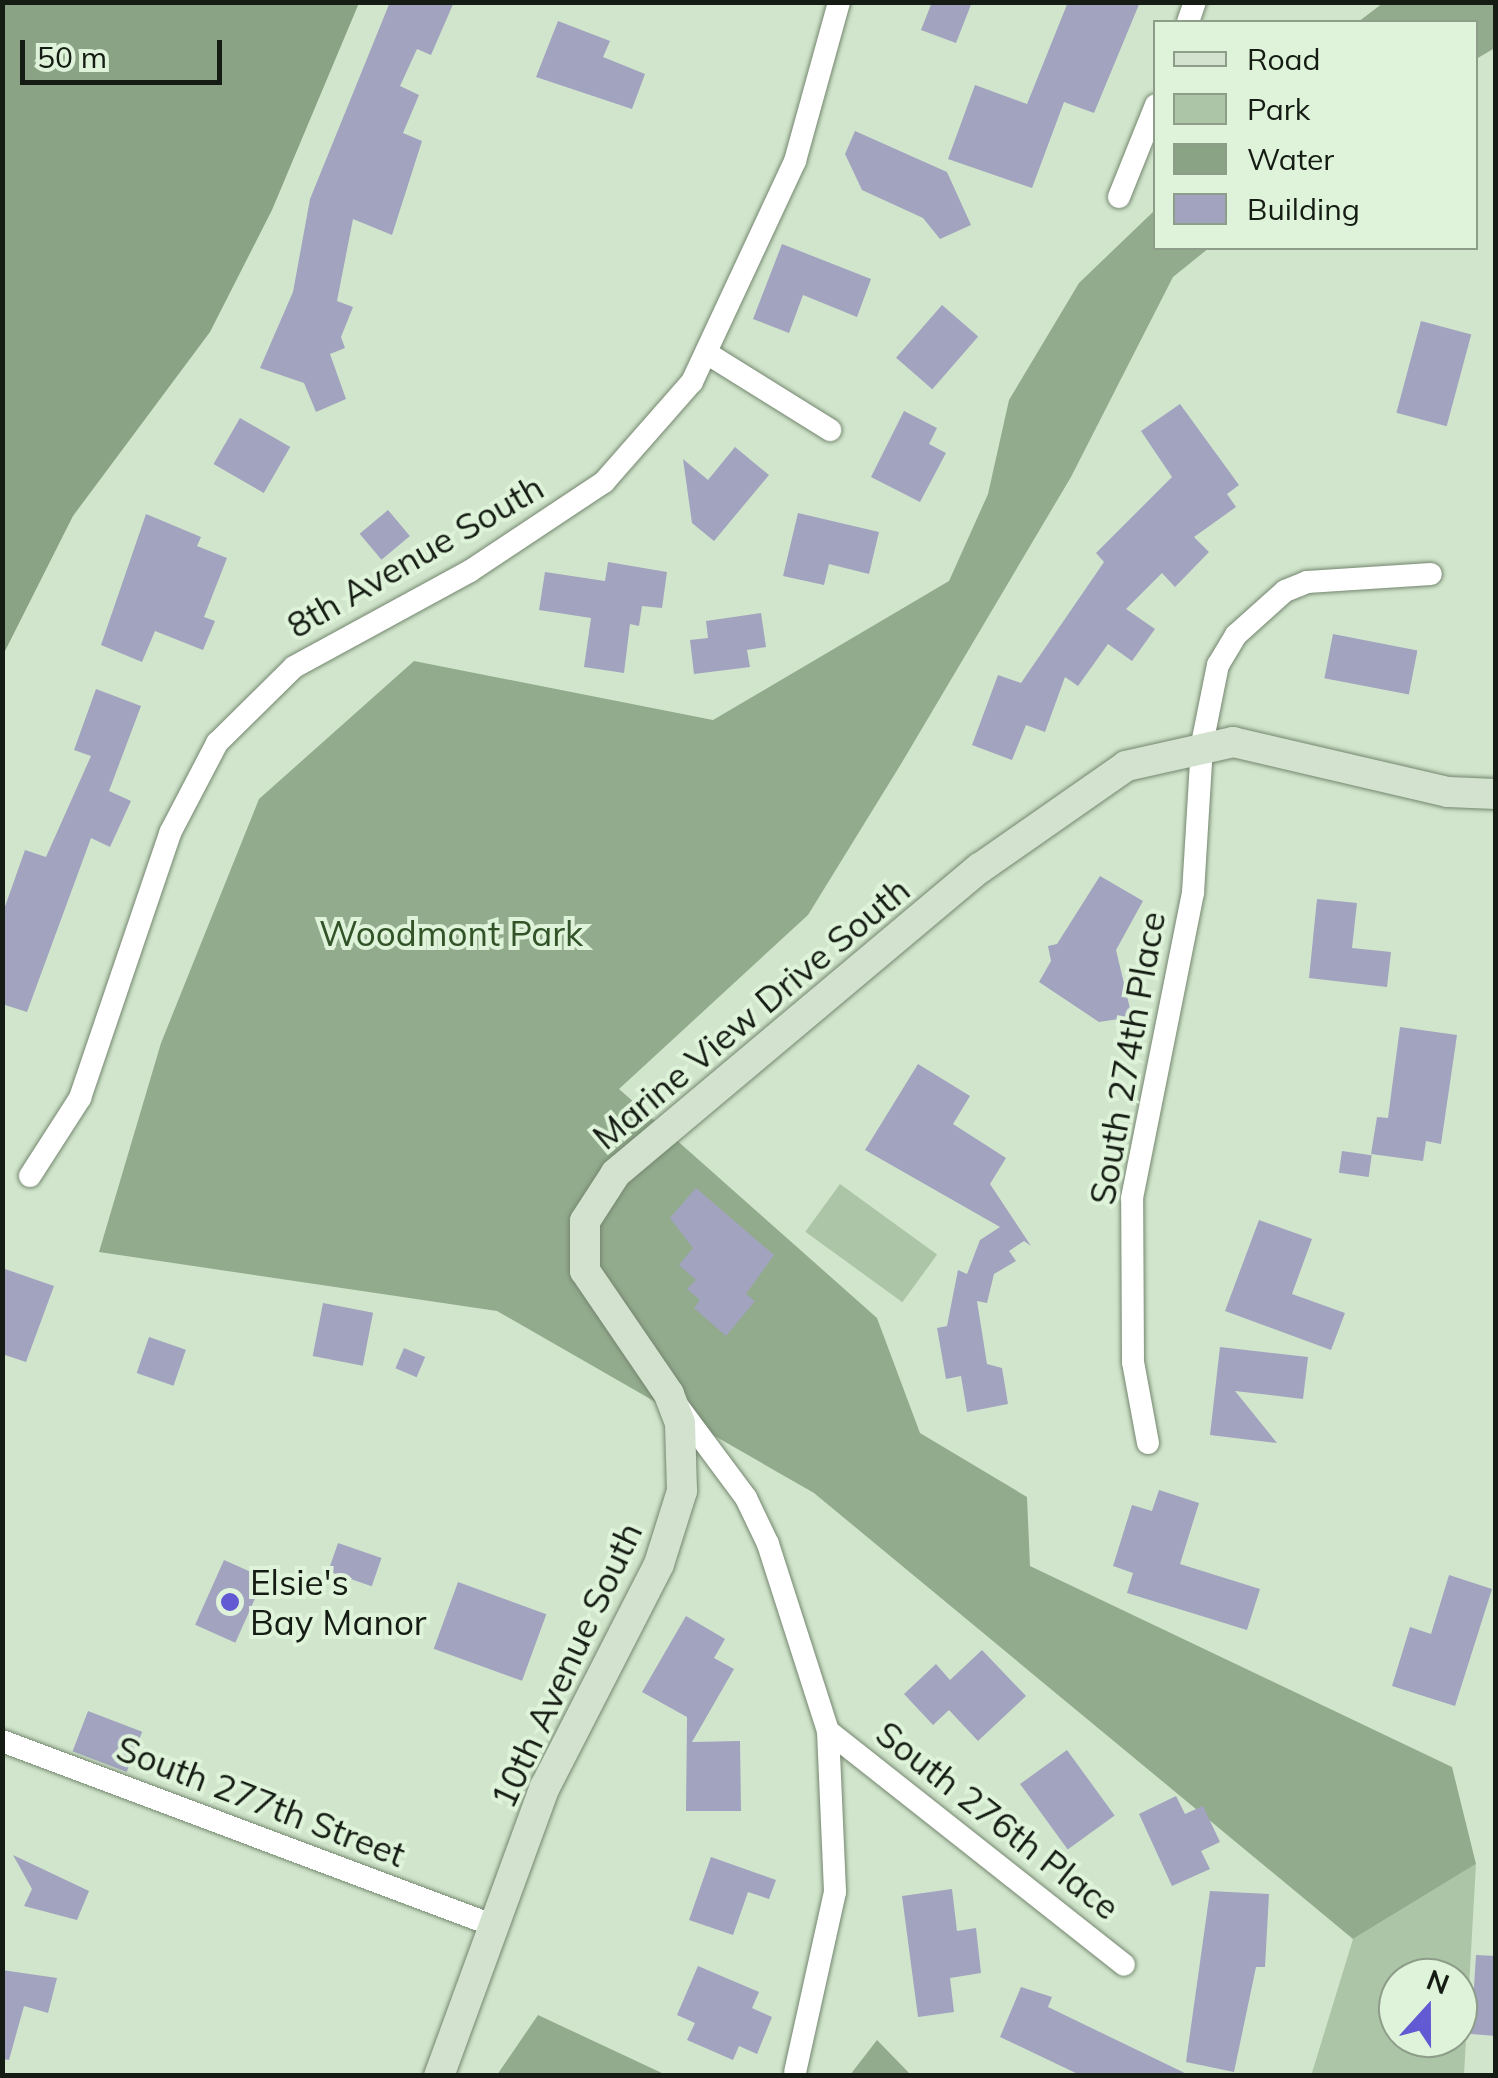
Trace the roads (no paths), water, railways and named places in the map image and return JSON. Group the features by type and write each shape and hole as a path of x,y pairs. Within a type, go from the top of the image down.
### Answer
{"main road":[{"name":"Marine View Drive South","path":"669,1394 586,1271 585,1221 616,1173 1080,791 1126,766 1202,744 1274,746 1417,786 1496,794"},
{"name":"10th Avenue South","path":"439,2076 564,1743 669,1538 683,1462 669,1394"}],"street":[{"name":"8th Avenue South","path":"30,1176 80,1098 170,833 217,743 294,667 470,571 604,482 653,435 708,354 796,161 839,2"},
{"path":"1119,197 1153,112"},
{"path":"708,354 830,430"},
{"name":"South 274th Place","path":"1148,1443 1133,1362 1132,1198 1192,893 1202,744 1218,665 1260,608 1307,582 1432,574"},
{"name":"Marine View Drive South","path":"669,1394 746,1498 768,1544 828,1732 834,1892 794,2072"},
{"name":"South 276th Place","path":"828,1732 1124,1965"},
{"name":"South 277th Street","path":"2,1742 495,1926"}],"water":[{"path":"3,2 359,3 272,210 210,332 73,516 3,655"}],"place":[{"name":"Elsie's Bay Manor","path":"230,1602"}],"park label":[{"name":"Woodmont Park","path":"451,933"}]}
